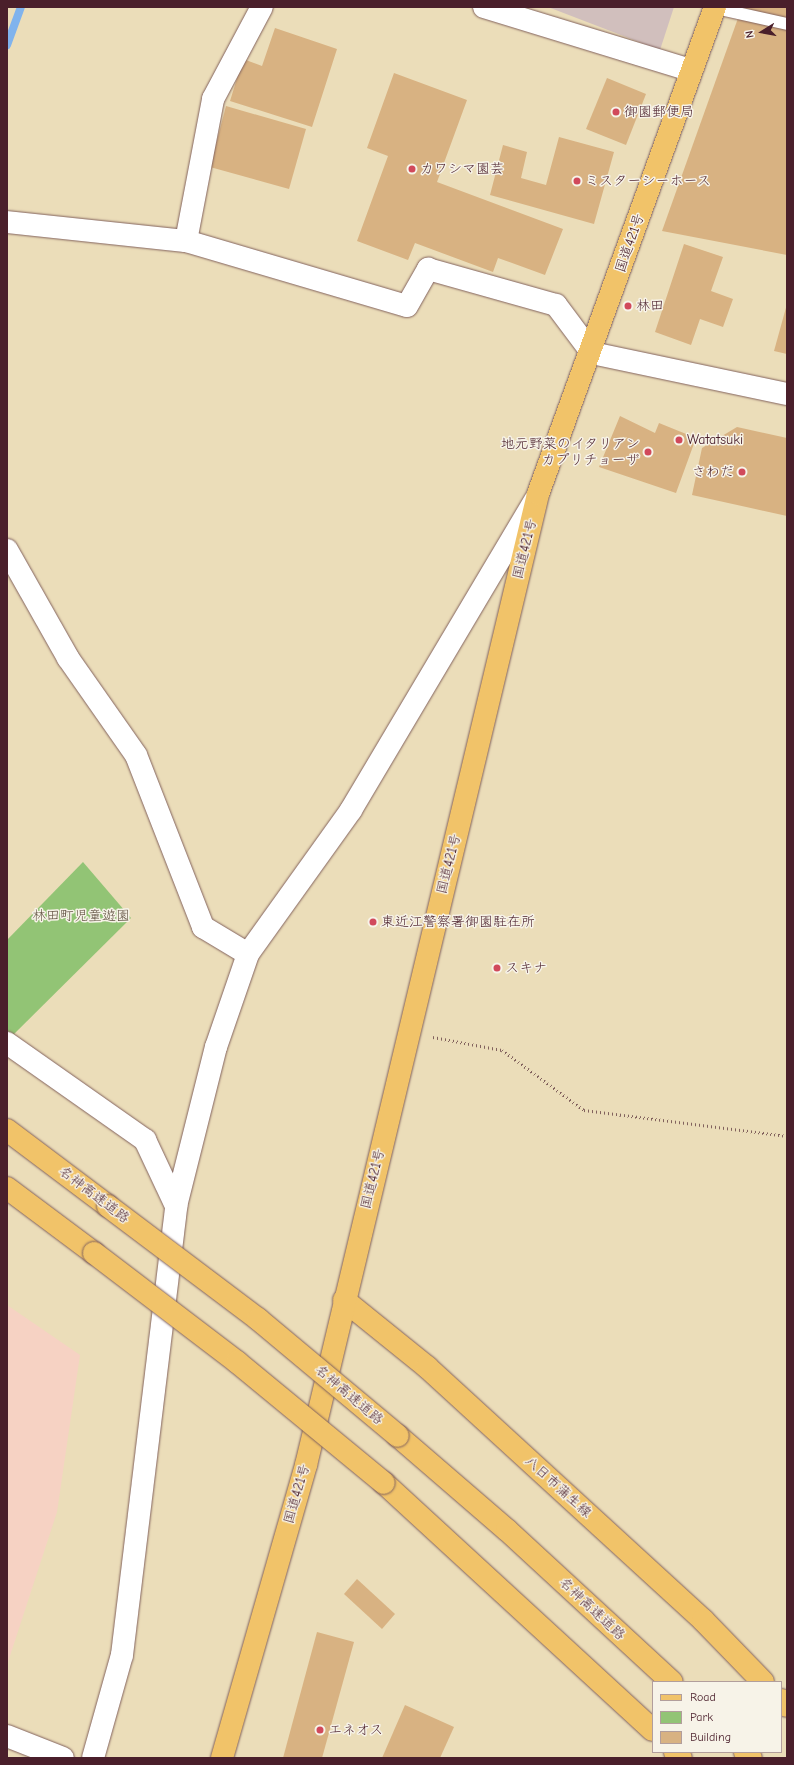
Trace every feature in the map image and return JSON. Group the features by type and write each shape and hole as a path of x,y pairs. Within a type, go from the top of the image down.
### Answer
{"main road":[{"name":"国道421号","path":"222,1758 306,1465 344,1300 538,494 592,353 690,70 715,7"},
{"name":"名神高速道路","path":"7,1130 258,1319 398,1436 507,1530 671,1681"},
{"path":"7,1188 237,1362 384,1483 652,1729"},
{"name":"八日市蒲生線","path":"344,1300 427,1367 703,1620 762,1681"}],"street":[{"path":"186,241 213,99 262,7"},
{"path":"484,7 690,70"},
{"path":"7,222 186,241 407,306 428,269 556,305 592,353 787,394"},
{"path":"93,1758 122,1655 176,1206 216,1047 248,954 351,810 538,494"},
{"path":"7,550 68,658 136,755 203,927 248,954"},
{"path":"7,1043 145,1140 176,1206"},
{"path":"7,1736 63,1758"}],"lane":[{"path":"715,7 787,24"}],"path":[{"path":"409,1032 502,1050 584,1110 787,1136"}],"shaded area":[{"path":"548,7 674,7 660,50"},
{"path":"7,1305 80,1355 57,1512 7,1665"}],"green space":[{"name":"林田町児童遊園","path":"83,862 131,918 7,1041 7,940"}],"building":[{"path":"742,7 787,7 787,255 662,231"},
{"path":"275,28 337,49 312,127 230,101 243,59 262,66"},
{"name":"カワシマ園芸","path":"394,73 467,100 437,182 563,229 545,275 498,258 493,272 415,243 408,260 357,241 388,156 367,148"},
{"path":"607,78 646,94 626,145 586,129"},
{"path":"226,106 306,129 289,189 210,167"},
{"name":"ミスターシーホース","path":"559,137 614,152 594,224 490,195 503,145 527,152 521,178 546,185"},
{"path":"684,244 723,257 711,291 733,299 723,327 700,319 691,345 655,332"},
{"path":"787,304 787,354 774,351"},
{"name":"地元野菜のイタリアン カプリチョーザ","path":"620,416 655,433 659,423 696,438 676,493 599,467"},
{"name":"さわだ","path":"737,427 787,438 787,516 692,495 702,448"},
{"path":"357,1579 395,1614 382,1629 344,1594"},
{"path":"317,1632 354,1642 322,1758 283,1758"},
{"path":"405,1705 454,1727 440,1758 382,1758"}],"waterway":[{"path":"7,45 21,7"}],"place":[{"name":"御園郵便局","path":"616,112"},
{"name":"カワシマ園芸","path":"412,169"},
{"name":"ミスターシーホース","path":"577,181"},
{"name":"林田","path":"628,306"},
{"name":"Watatsuki","path":"679,440"},
{"name":"地元野菜のイタリアン カプリチョーザ","path":"648,452"},
{"name":"さわだ","path":"742,472"},
{"name":"東近江警察署御園駐在所","path":"373,922"},
{"name":"スキナ","path":"497,968"},
{"name":"エネオス","path":"320,1730"}]}
